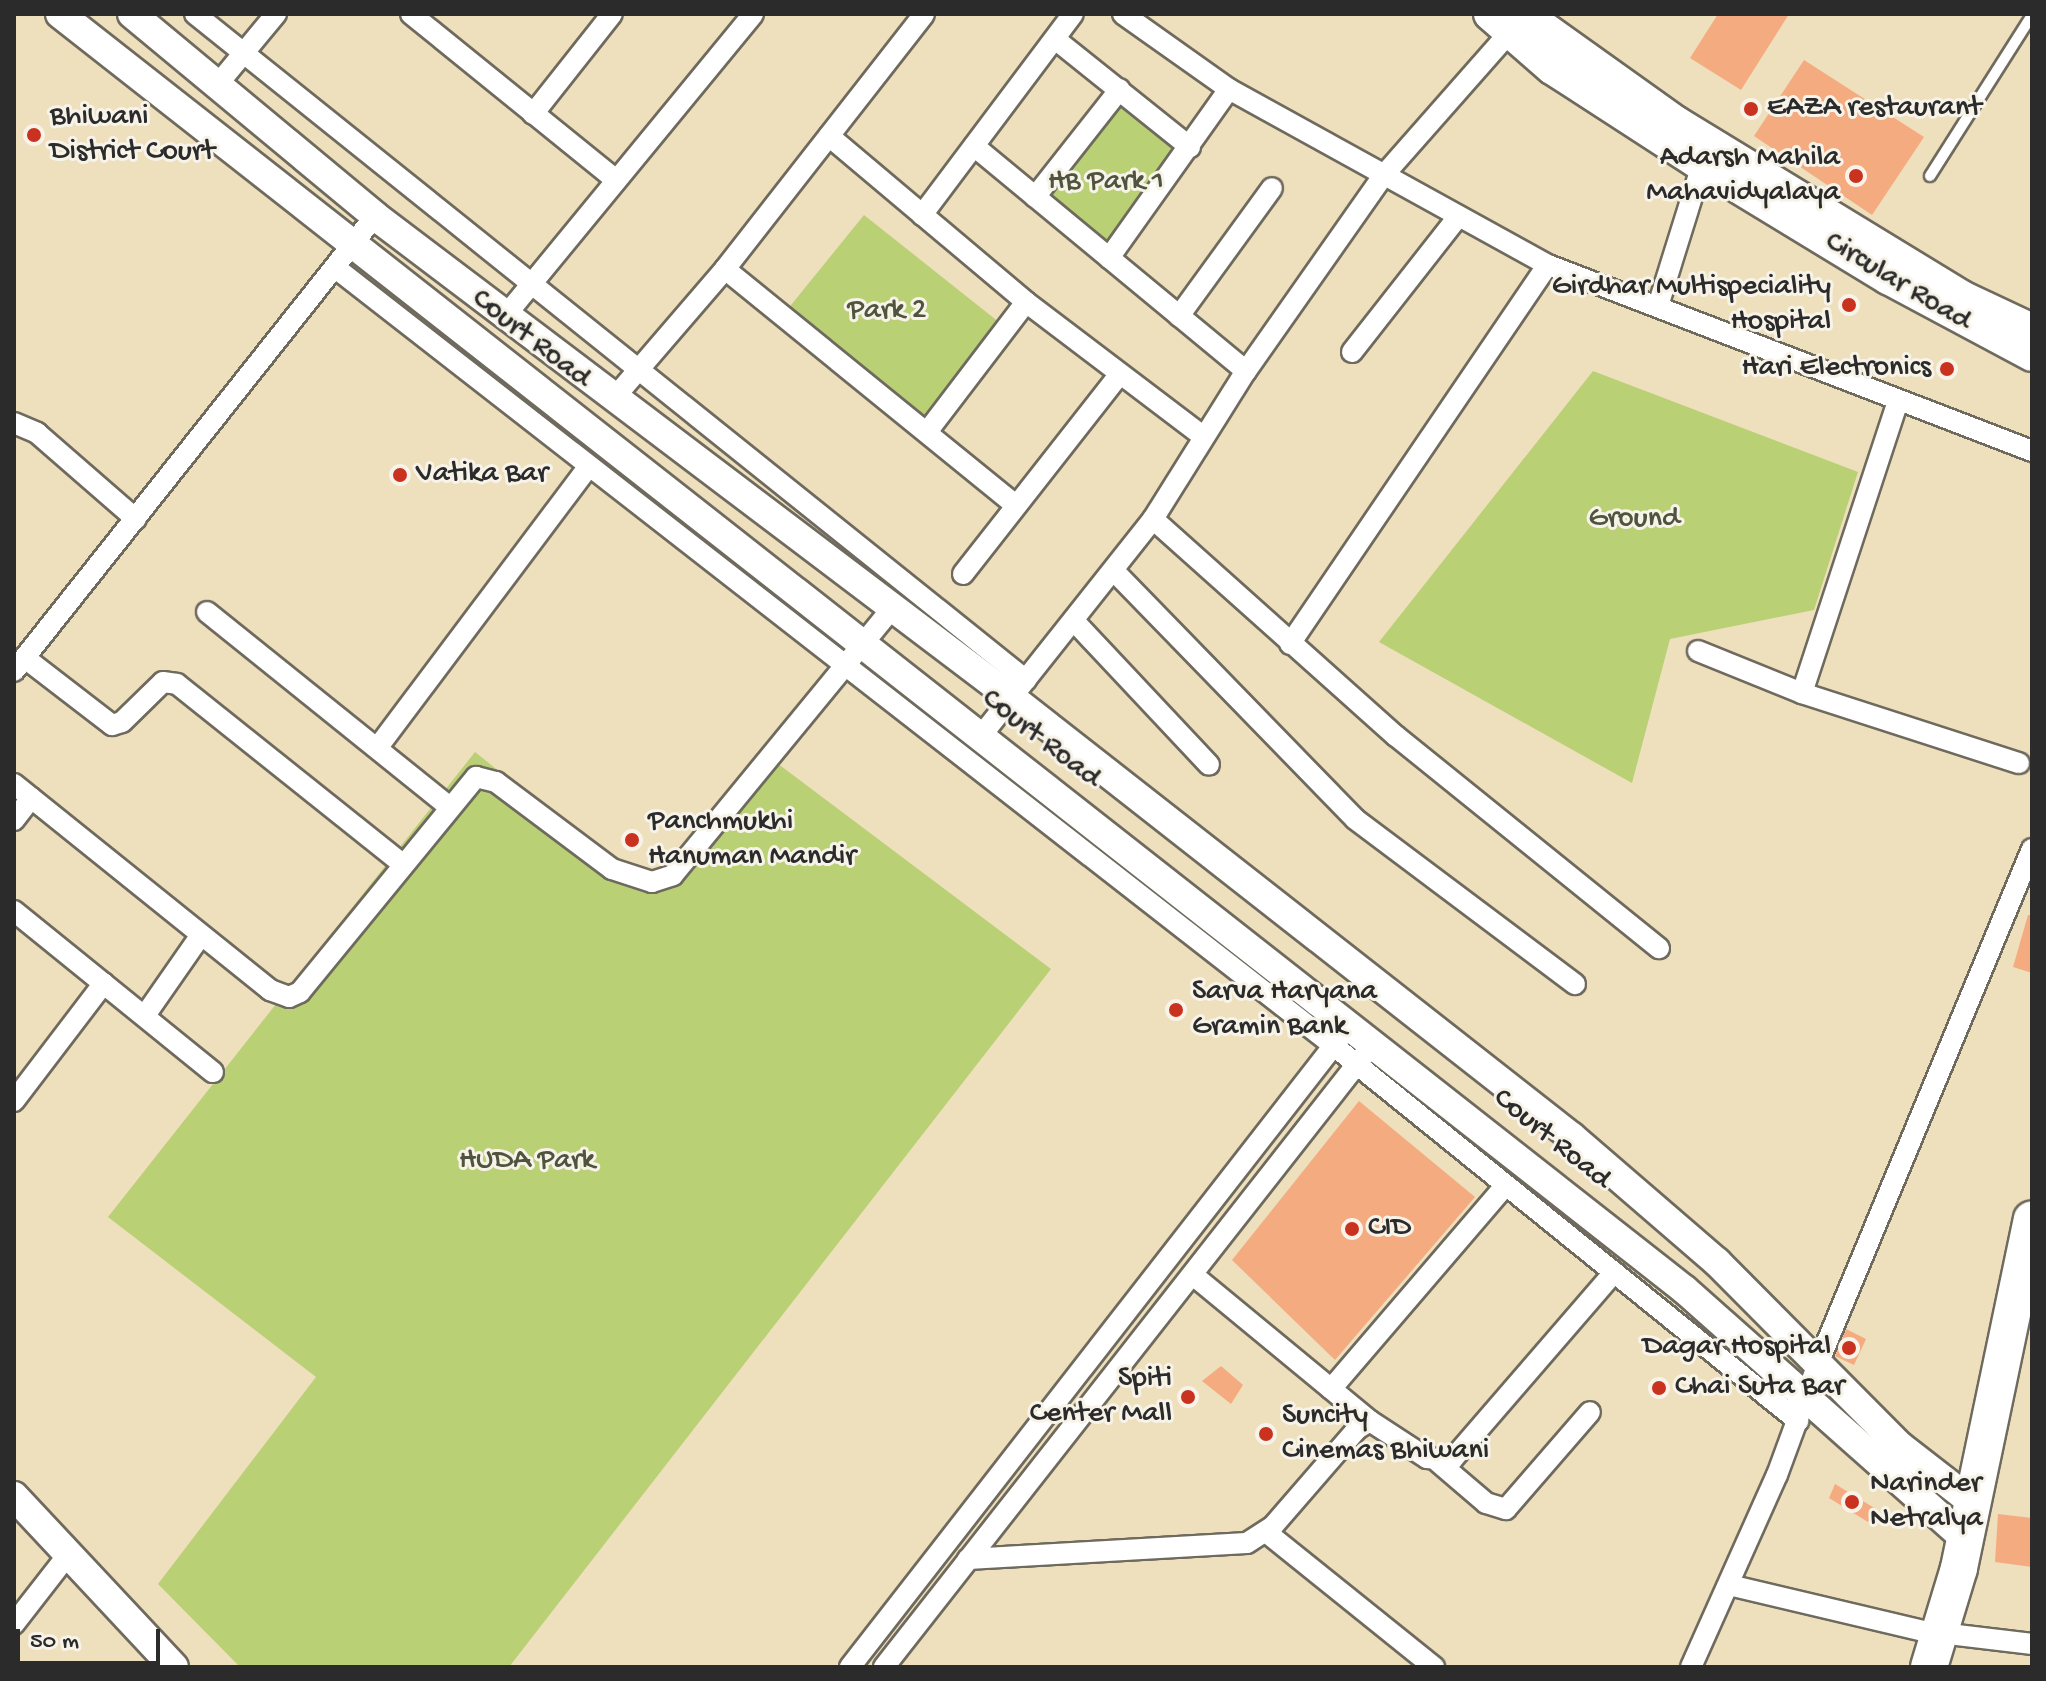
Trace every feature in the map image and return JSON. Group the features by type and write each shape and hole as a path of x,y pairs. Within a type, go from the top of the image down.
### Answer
{"highway":[{"path":"1943,1651 2032,1220"}],"main road":[{"name":"Circular Road","path":"1512,19 1702,165 1888,278 1994,339 2032,355"},
{"path":"1512,19 1964,298 2032,330"}],"street":[{"name":"Court Road","path":"60,14 981,736 1342,1035 1685,1290 1801,1411 1961,1553"},
{"path":"132,14 375,216 892,608 1019,689"},
{"path":"195,14 639,369 1019,689 1572,1137 1717,1262 1817,1366 1910,1455 1972,1502"},
{"path":"218,84 276,14"},
{"path":"411,14 616,180"},
{"path":"533,114 612,14"},
{"path":"506,315 753,14"},
{"path":"615,397 725,269 924,14"},
{"path":"922,215 1073,14"},
{"path":"1123,14 1229,89 1548,265 2032,451"},
{"path":"981,736 1153,519 1246,371 1383,176 1512,19"},
{"path":"1055,39 1190,147"},
{"path":"1035,197 1120,89"},
{"path":"1109,258 1229,89"},
{"path":"829,136 1026,302 1204,437"},
{"path":"974,146 1246,371"},
{"path":"1658,306 1702,165"},
{"path":"1179,316 1272,188"},
{"path":"375,216 337,269 19,664 112,725 122,722 163,682 177,684 401,863"},
{"path":"1352,352 1458,217"},
{"path":"1290,644 1548,265"},
{"path":"337,269 846,667 1342,1035 850,1667"},
{"path":"725,269 1015,505"},
{"path":"927,432 1026,302"},
{"path":"963,574 1119,375"},
{"path":"1802,693 1898,401"},
{"path":"14,423 37,433 136,519"},
{"path":"378,747 589,466"},
{"path":"1153,519 1290,644 1659,948"},
{"path":"1114,571 1355,819 1575,984"},
{"path":"14,784 270,990 294,996 448,806 476,777 490,778 597,861 639,880 662,881 681,868 892,608"},
{"path":"207,612 448,806"},
{"path":"1074,621 1209,765"},
{"path":"1698,651 1802,693 2019,763"},
{"path":"14,820 31,798"},
{"path":"1692,1667 1729,1585 2032,849"},
{"path":"14,911 146,1014 213,1072"},
{"path":"146,1014 201,935"},
{"path":"14,1101 104,983"},
{"path":"884,1667 1365,1053 1505,1186 1614,1272 1801,1411"},
{"path":"1331,1389 1505,1186"},
{"path":"1438,1462 1458,1456 1614,1272"},
{"path":"1193,1275 1370,1421 1438,1462 1486,1503 1506,1509 1590,1412"},
{"path":"968,1559 1237,1545 1266,1532 1357,1429 1370,1421"},
{"path":"14,1496 174,1667"},
{"path":"1266,1532 1434,1667"},
{"path":"14,1624 67,1556"},
{"path":"1729,1585 1943,1651 2032,1644"}],"lane":[{"path":"1930,176 2032,15"}],"green space":[{"name":"HB Park 1","path":"1121,95 1185,148 1108,253 1040,197"},
{"name":"Park 2","path":"864,215 1000,323 926,420 787,310"},
{"name":"Ground","path":"1593,371 1858,472 1814,610 1670,639 1632,783 1379,642"},
{"name":"HUDA Park","path":"761,751 1051,969 509,1667 240,1667 158,1584 316,1377 108,1217 475,752 649,892"}],"building":[{"path":"1718,14 1789,14 1741,90 1690,58"},
{"name":"Adarsh Mahila Mahavidyalaya","path":"1804,60 1924,137 1872,215 1754,136"},
{"path":"2028,915 2032,915 2032,973 2013,967"},
{"name":"CID","path":"1359,1101 1475,1197 1335,1360 1232,1260"},
{"path":"1846,1329 1866,1339 1854,1365 1835,1356"},
{"path":"1221,1366 1243,1385 1231,1404 1202,1381"},
{"path":"1835,1484 1876,1509 1868,1522 1829,1498"},
{"path":"1998,1514 2032,1518 2032,1567 1995,1562"}],"place":[{"name":"EAZA restaurant","path":"1751,109"},
{"name":"Bhiwani District Court","path":"34,135"},
{"name":"Adarsh Mahila Mahavidyalaya","path":"1856,176"},
{"name":"Girdhar Multispeciality Hospital","path":"1849,305"},
{"name":"Hari Electronics","path":"1947,369"},
{"name":"Vatika Bar","path":"400,475"},
{"name":"Panchmukhi Hanuman Mandir","path":"632,840"},
{"name":"Sarva Haryana Gramin Bank","path":"1176,1010"},
{"name":"CID","path":"1352,1229"},
{"name":"Dagar Hospital","path":"1849,1348"},
{"name":"Chai Suta Bar","path":"1659,1388"},
{"name":"Spiti Center Mall","path":"1188,1397"},
{"name":"Suncity Cinemas Bhiwani","path":"1266,1434"},
{"name":"Narinder Netralya","path":"1852,1502"}]}
